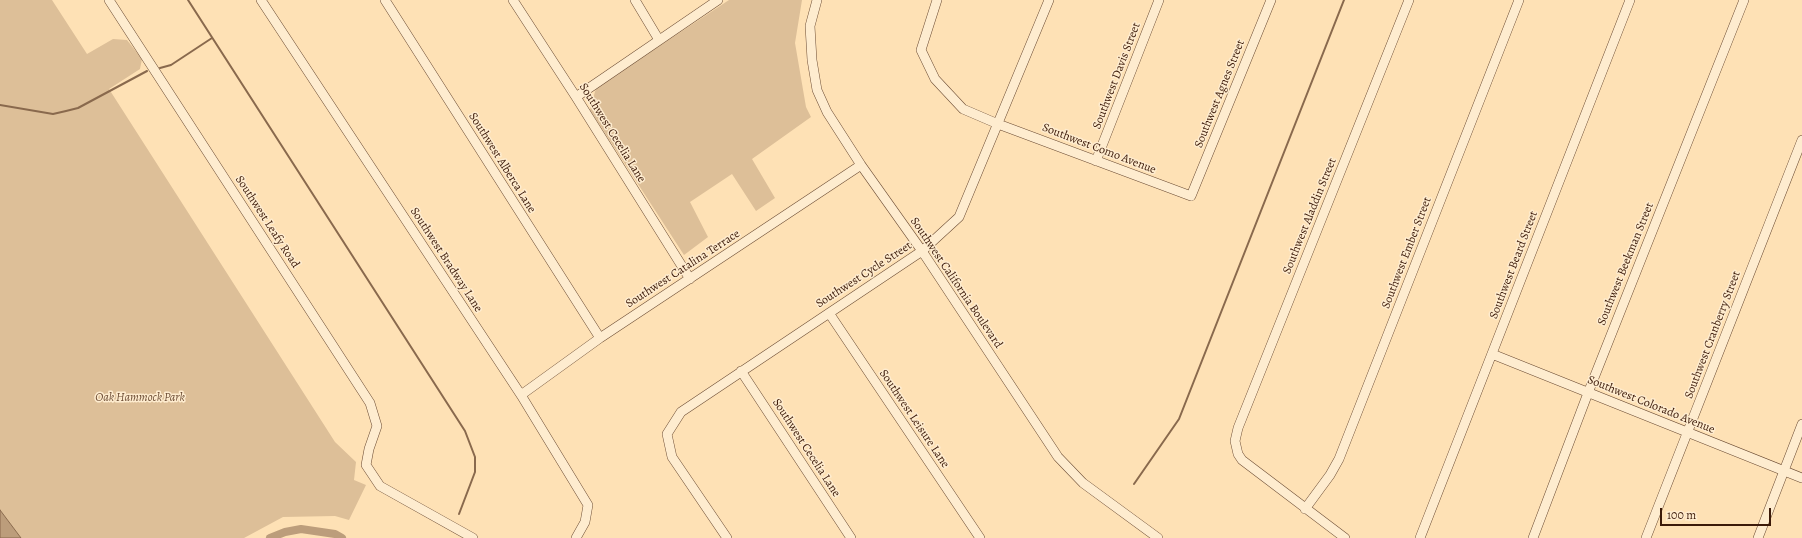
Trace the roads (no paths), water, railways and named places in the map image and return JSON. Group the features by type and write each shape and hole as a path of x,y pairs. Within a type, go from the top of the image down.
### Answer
{"street":[{"name":"Southwest Leafy Road","path":"109,0 370,403 376,426 366,465 380,486 474,538"},
{"name":"Southwest Bradway Lane","path":"261,0 521,395 588,505 585,522 576,538"},
{"name":"Southwest Alberca Lane","path":"385,0 600,338"},
{"name":"Southwest Cecelia Lane","path":"513,0 576,97 690,279"},
{"path":"635,0 659,40"},
{"path":"576,97 718,0"},
{"name":"Southwest California Boulevard","path":"817,0 810,26 812,60 817,90 827,112 861,165 922,252 1058,457 1083,482 1158,538"},
{"name":"Southwest Como Avenue","path":"937,0 921,50 935,79 963,109 998,124 1192,196"},
{"name":"Southwest Cycle Street","path":"727,538 672,457 667,434 681,412 922,252 959,217 1049,0"},
{"name":"Southwest Davis Street","path":"1096,161 1160,0"},
{"name":"Southwest Agnes Street","path":"1192,196 1271,0"},
{"name":"Southwest Aladdin Street","path":"1305,509 1242,460 1238,454 1235,440 1241,421 1409,0"},
{"name":"Southwest Ember Street","path":"1305,509 1330,475 1339,459 1519,0"},
{"name":"Southwest Beard Street","path":"1420,538 1630,0"},
{"name":"Southwest Beekman Street","path":"1533,538 1588,392 1744,0"},
{"name":"Southwest Cranberry Street","path":"1646,538 1802,140"},
{"name":"Southwest Catalina Terrace","path":"521,395 600,338 861,165"},
{"name":"Southwest Leisure Lane","path":"829,313 980,538"},
{"name":"Southwest Colorado Avenue","path":"1492,354 1802,478"},
{"name":"Southwest Cecelia Lane","path":"741,371 851,538"},
{"path":"1758,538 1802,424"},
{"path":"1305,509 1345,538"}],"waterway":[{"path":"188,0 465,431 475,457 475,472 459,514"},
{"path":"1134,484 1179,419 1344,0"},
{"path":"160,68 171,65 212,38"},
{"path":"0,105 53,114 66,111 78,108 147,71"},
{"path":"270,538 285,532 301,529 335,534 342,538"}],"park label":[{"name":"Oak Hammock Park","path":"140,398"}]}
